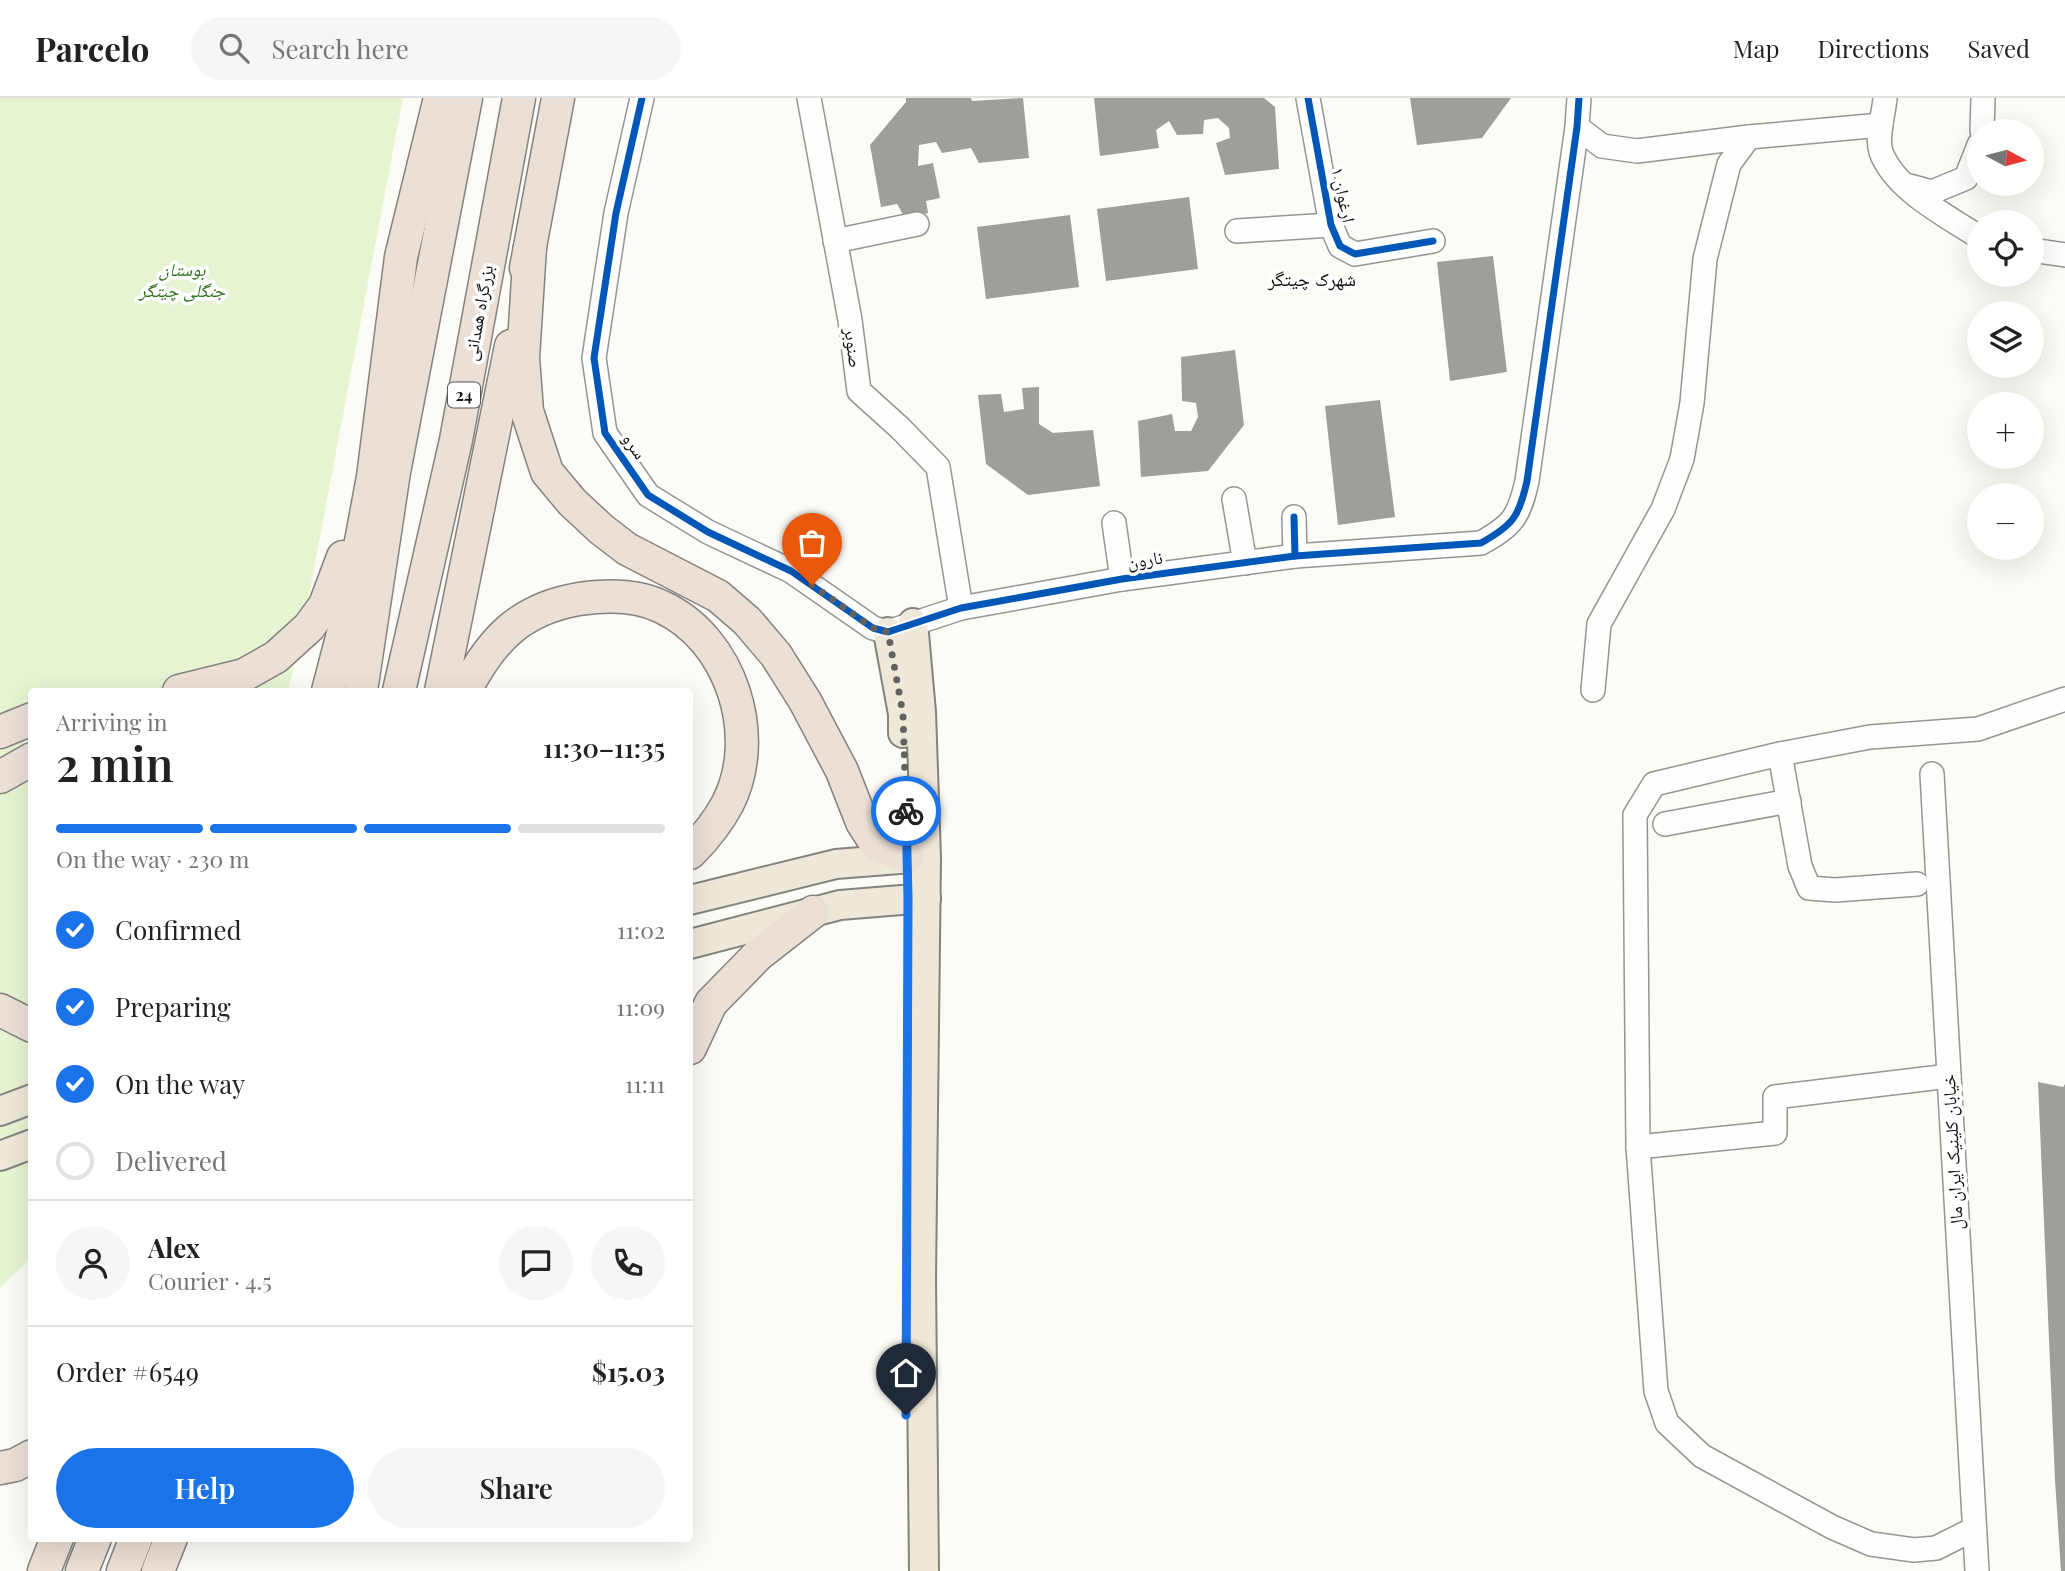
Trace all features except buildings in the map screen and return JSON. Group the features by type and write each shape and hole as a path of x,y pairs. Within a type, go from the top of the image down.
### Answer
{"highway":[{"path":"329,688 346,622 373,477 401,257 440,98"},
{"path":"361,688 394,472 466,98"},
{"name":"بزرگراه همدانی","path":"400,688 456,440 519,98"},
{"path":"442,688 481,504 558,98"},
{"path":"530,247 523,358 525,385 527,411 547,472 572,502 627,549 734,607 776,655 805,701 842,771 862,822 876,844 916,858"},
{"path":"192,688 224,681 265,665 309,626 325,605 373,477"},
{"path":"466,688 498,639 540,609 596,597 621,596 662,607 678,616 708,644 720,661 737,703 742,729 741,754 729,801 705,838 693,850"},
{"path":"0,732 28,721"},
{"path":"0,777 28,761"},
{"path":"693,1042 711,1003 758,956 813,912"},
{"path":"0,1010 28,1024"},
{"path":"0,1468 15,1465 28,1458"},
{"path":"44,1571 55,1542"},
{"path":"82,1571 93,1542"},
{"path":"123,1571 134,1542"},
{"path":"158,1571 169,1542"}],"main road":[{"path":"901,628 903,714 917,898 924,1571"},
{"path":"693,899 835,864 916,858"},
{"path":"870,861 879,879 876,894 870,902"},
{"path":"693,943 840,905 917,898"},
{"path":"906,1571 917,898"},
{"path":"0,1111 28,1100"},
{"path":"0,1156 28,1146"}],"street":[{"name":"سرو","path":"642,98 616,213 594,358 605,433 648,495 708,532 791,571 873,628 901,628"},
{"name":"صنوبر","path":"809,98 850,320 859,391 938,467 961,608"},
{"name":"ارغوان ۱","path":"1308,98 1331,225 1340,246 1354,254 1433,241"},
{"name":"نارون","path":"901,628 961,608 1122,579 1296,556 1481,543 1504,530 1521,508 1527,481 1579,98"},
{"path":"1885,98 1881,151 1900,183 1967,229"},
{"path":"1982,119 1983,98"},
{"path":"1577,127 1602,146 1637,151 1881,125"},
{"path":"1593,690 1599,624 1664,509 1682,459 1692,403 1705,259 1729,164 1749,137"},
{"path":"1900,183 1932,191 1967,175"},
{"path":"835,241 917,225"},
{"path":"1237,231 1331,225"},
{"path":"2044,252 2065,255"},
{"path":"1234,499 1245,563"},
{"path":"1294,517 1296,556"},
{"path":"1114,523 1122,579"},
{"path":"1974,1529 1936,1548 1913,1550 1871,1544 1832,1527 1702,1456 1667,1423 1656,1391 1638,1147 1635,816 1654,784 1780,754 1870,737 1978,729 2065,699"},
{"path":"1780,754 1800,866 1809,888 1835,891 1917,884"},
{"name":"خیابان کلینیک ایران مال","path":"1932,774 1977,1571"},
{"path":"1665,824 1789,801"},
{"path":"1638,1147 1775,1133 1775,1097 1949,1076"}],"green space":[{"name":"بوستان جنگلی چیتگر","path":"0,98 403,98 302,632 289,688 28,688 28,1261 0,1288"}],"cycle path":[{"path":"642,98 616,213 594,358 605,433 648,495 708,532 791,571 873,628 888,632 961,608 1122,579 1295,556 1294,517"},
{"path":"1308,98 1331,225 1340,246 1355,254 1433,241"},
{"path":"1295,556 1481,543 1501,531 1513,519 1527,481 1579,98"}],"way so far":[{"path":"812,585 873,628 888,632 903,714 906,811"}],"district":[{"name":"شهرک چیتگر","path":"1312,279"}],"route":[{"path":"906,811 906,1415"}]}
